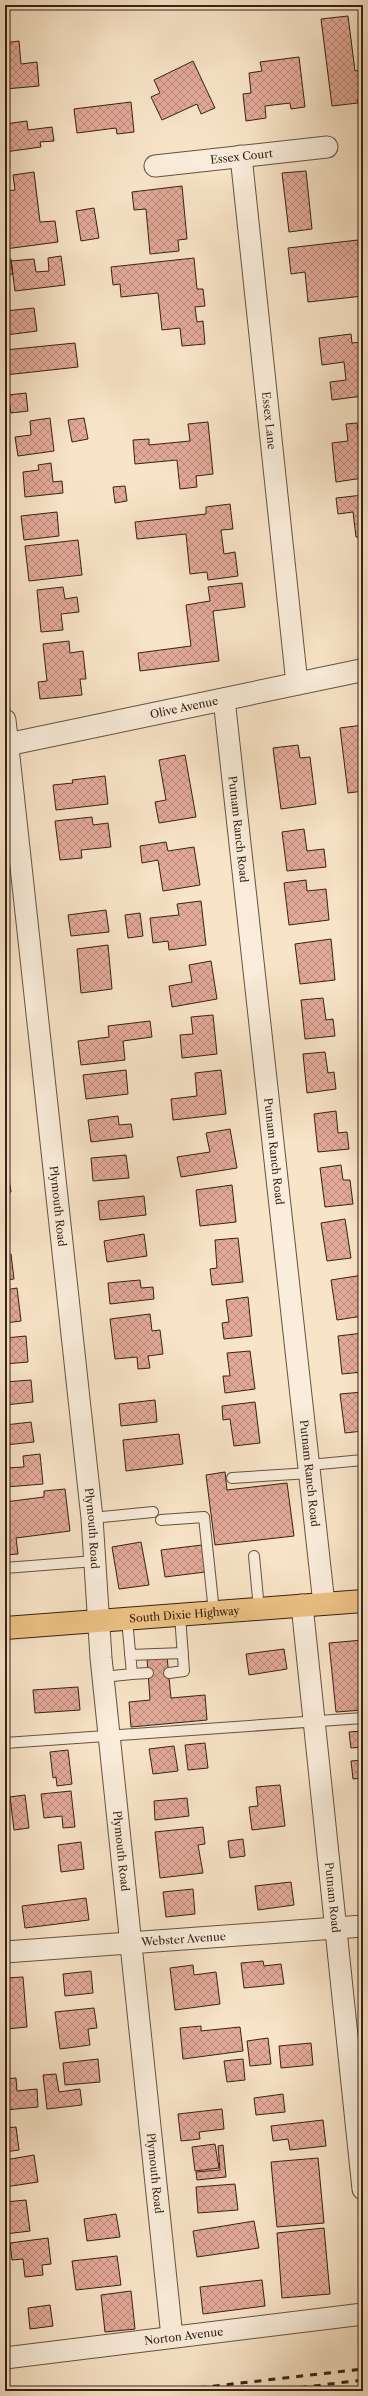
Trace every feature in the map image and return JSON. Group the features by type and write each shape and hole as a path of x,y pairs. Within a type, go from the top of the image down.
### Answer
{"main road":[{"name":"South Dixie Highway","path":"5,1628 363,1601"}],"street":[{"name":"Essex Court","path":"155,166 328,147"},
{"name":"Essex Lane","path":"241,156 297,684"},
{"name":"Olive Avenue","path":"6,745 363,670"},
{"name":"Putnam Ranch Road","path":"224,700 324,1604"},
{"name":"Plymouth Road","path":"5,720 6,745 92,1518 103,1677 172,2337"},
{"name":"Putnam Road","path":"302,1605 363,2189"},
{"name":"Webster Avenue","path":"5,1952 363,1926"},
{"name":"Norton Avenue","path":"5,2358 363,2314"}],"lane":[{"path":"232,1478 309,1469 363,1460"},
{"path":"92,1518 153,1512"},
{"path":"161,1520 204,1517 214,1612"},
{"path":"254,1556 259,1609"},
{"path":"5,1568 95,1561"},
{"path":"169,1673 184,1671 180,1614"},
{"path":"127,1619 132,1674"},
{"path":"130,1656 183,1653"},
{"path":"103,1677 148,1673"},
{"path":"5,1743 363,1718"}],"building":[{"path":"348,16 355,71 363,70 363,99 357,100 358,103 332,106 321,19"},
{"path":"19,41 21,64 37,62 39,86 5,89 5,43"},
{"path":"299,57 305,107 291,109 290,103 265,106 266,118 246,121 243,94 251,93 249,73 262,71 260,62"},
{"path":"193,61 215,108 201,114 197,104 162,120 151,97 160,93 154,80"},
{"path":"131,102 134,132 117,134 116,128 77,133 74,109"},
{"path":"27,121 28,130 52,127 54,141 40,142 41,147 5,152 5,124"},
{"path":"306,171 312,229 289,232 282,173"},
{"path":"34,172 40,222 55,221 58,242 5,249 5,226 8,226 5,191 15,190 13,175"},
{"path":"182,186 187,239 178,240 179,251 150,254 146,209 134,210 132,192"},
{"path":"94,208 99,238 81,241 76,211"},
{"path":"358,240 359,258 363,257 363,296 308,302 305,272 291,274 288,248"},
{"path":"61,256 65,285 15,291 11,261 34,259 36,272 49,271 48,258"},
{"path":"194,258 197,289 203,289 205,306 195,307 197,322 203,321 205,344 182,346 180,328 162,330 158,293 121,297 120,284 113,285 111,267"},
{"path":"11,259 13,274 5,275 5,260"},
{"path":"34,308 37,331 6,335 5,311"},
{"path":"351,334 352,343 363,342 363,396 332,400 330,382 346,380 344,362 322,365 319,338"},
{"path":"75,343 78,367 5,375 5,350"},
{"path":"26,393 28,411 11,413 8,395"},
{"path":"50,418 54,451 18,456 15,437 31,435 30,421"},
{"path":"84,418 88,439 72,442 68,420"},
{"path":"208,422 213,474 196,476 197,487 180,489 177,460 135,464 133,440 149,439 149,445 190,441 188,424"},
{"path":"357,423 359,437 363,436 363,478 336,482 332,443 348,441 346,424"},
{"path":"51,463 53,482 62,481 63,493 25,497 23,472 39,470 38,465"},
{"path":"125,486 127,501 115,503 113,487"},
{"path":"363,495 363,537 356,537 353,512 338,514 336,498"},
{"path":"230,504 233,529 221,530 224,554 235,552 238,576 208,580 207,572 190,574 186,534 137,539 135,522 206,514 206,507"},
{"path":"57,512 59,536 24,540 21,516"},
{"path":"78,540 82,575 29,581 25,546"},
{"path":"242,583 245,607 213,611 219,661 140,671 138,653 191,646 186,605 210,601 208,587"},
{"path":"63,587 65,599 77,597 79,612 61,614 63,630 41,632 37,590"},
{"path":"69,641 70,653 83,651 86,679 80,679 82,695 40,699 38,682 47,681 43,644"},
{"path":"363,725 363,791 348,793 340,728"},
{"path":"298,745 300,758 310,757 316,804 281,809 273,748"},
{"path":"185,755 196,817 159,823 155,802 166,800 159,760"},
{"path":"105,776 108,804 56,810 53,785 73,783 72,780"},
{"path":"92,817 93,825 108,823 111,847 81,850 82,858 60,860 55,821"},
{"path":"304,829 307,851 324,849 326,867 287,871 282,832"},
{"path":"166,842 168,851 194,847 200,885 163,891 158,860 142,863 140,846"},
{"path":"306,880 307,891 326,889 329,920 289,925 284,883"},
{"path":"201,901 206,945 169,950 168,941 153,943 150,918 179,915 177,904"},
{"path":"106,910 109,932 71,936 68,915"},
{"path":"140,913 143,936 128,938 125,915"},
{"path":"331,939 335,980 300,984 295,944"},
{"path":"108,945 112,989 81,993 77,949"},
{"path":"211,961 217,999 172,1007 169,986 192,982 189,965"},
{"path":"323,998 326,1020 333,1019 335,1036 305,1039 301,1000"},
{"path":"213,1015 217,1054 182,1058 180,1035 193,1034 191,1017"},
{"path":"150,1021 152,1037 123,1041 125,1060 81,1065 78,1041 109,1037 108,1026"},
{"path":"325,1052 328,1073 334,1072 336,1089 307,1093 303,1054"},
{"path":"126,1070 128,1094 86,1099 83,1075"},
{"path":"221,1070 226,1114 173,1120 171,1099 197,1096 195,1073"},
{"path":"336,1111 338,1133 347,1132 349,1149 318,1152 314,1114"},
{"path":"118,1116 119,1125 131,1124 133,1137 91,1142 88,1120"},
{"path":"230,1129 237,1168 181,1177 177,1157 210,1152 206,1133"},
{"path":"126,1155 129,1178 93,1181 91,1158"},
{"path":"341,1165 343,1180 350,1180 353,1204 325,1207 320,1168"},
{"path":"5,1172 8,1172 11,1192 5,1193"},
{"path":"232,1185 236,1222 200,1226 196,1190"},
{"path":"144,1196 146,1215 100,1220 98,1201"},
{"path":"5,1207 9,1241 5,1241"},
{"path":"345,1219 351,1258 327,1261 321,1223"},
{"path":"144,1234 147,1256 107,1262 104,1241"},
{"path":"238,1238 243,1282 212,1285 210,1269 217,1268 215,1240"},
{"path":"11,1254 14,1279 5,1280 5,1255"},
{"path":"363,1275 363,1316 337,1320 331,1280"},
{"path":"140,1280 141,1288 153,1287 154,1299 110,1304 108,1283"},
{"path":"17,1288 21,1321 5,1323 5,1290"},
{"path":"248,1297 252,1336 224,1339 222,1323 229,1322 226,1300"},
{"path":"150,1314 152,1331 160,1330 163,1354 148,1356 150,1368 138,1369 137,1357 115,1359 110,1319"},
{"path":"363,1333 363,1372 342,1374 338,1336"},
{"path":"26,1336 28,1362 5,1364 5,1338"},
{"path":"250,1351 255,1389 225,1393 223,1376 230,1376 227,1353"},
{"path":"31,1380 33,1402 5,1405 5,1382"},
{"path":"363,1392 363,1431 345,1433 340,1394"},
{"path":"155,1400 157,1422 121,1426 119,1404"},
{"path":"255,1402 260,1443 234,1446 230,1419 223,1420 222,1406"},
{"path":"31,1422 34,1442 5,1445 5,1425"},
{"path":"179,1434 183,1464 126,1471 123,1440"},
{"path":"40,1454 43,1484 6,1487 5,1468 24,1467 23,1456"},
{"path":"225,1472 227,1490 287,1483 294,1536 215,1545 206,1475"},
{"path":"65,1489 70,1531 16,1538 18,1554 5,1555 5,1502 44,1497 44,1491"},
{"path":"141,1542 149,1585 119,1589 112,1547"},
{"path":"202,1545 205,1572 165,1577 161,1550"},
{"path":"363,1640 363,1710 336,1712 329,1643"},
{"path":"284,1649 287,1669 249,1675 246,1654"},
{"path":"167,1656 171,1698 205,1695 207,1720 131,1727 129,1702 150,1700 147,1658"},
{"path":"78,1687 80,1710 35,1713 33,1690"},
{"path":"363,1731 363,1747 351,1748 349,1732"},
{"path":"205,1743 208,1768 188,1770 185,1745"},
{"path":"174,1746 178,1771 153,1774 149,1749"},
{"path":"68,1750 72,1784 57,1786 56,1777 53,1778 50,1752"},
{"path":"363,1760 363,1778 353,1779 351,1761"},
{"path":"280,1785 285,1826 252,1830 249,1807 258,1806 256,1787"},
{"path":"71,1791 75,1827 63,1828 62,1816 44,1818 41,1794"},
{"path":"25,1795 29,1828 14,1830 10,1797"},
{"path":"187,1798 189,1816 155,1820 154,1801"},
{"path":"203,1827 205,1844 198,1845 203,1873 160,1878 155,1832"},
{"path":"243,1839 245,1856 230,1858 228,1841"},
{"path":"81,1842 84,1869 61,1872 58,1845"},
{"path":"291,1882 294,1905 258,1910 255,1886"},
{"path":"193,1889 195,1914 166,1917 163,1892"},
{"path":"86,1898 89,1920 25,1928 22,1906"},
{"path":"5,1900 9,1927 5,1928"},
{"path":"263,1961 264,1966 281,1964 284,1984 244,1988 241,1963"},
{"path":"193,1965 194,1975 216,1972 220,2004 175,2010 170,1968"},
{"path":"91,1971 93,1993 65,1996 63,1974"},
{"path":"23,1977 27,2027 7,2029 5,2017 5,1978"},
{"path":"94,2008 97,2028 88,2029 90,2045 60,2049 55,2012"},
{"path":"201,2026 201,2031 240,2027 243,2051 183,2059 180,2028"},
{"path":"268,2038 271,2064 250,2066 247,2041"},
{"path":"311,2043 313,2065 281,2068 279,2046"},
{"path":"98,2059 100,2082 65,2085 63,2063"},
{"path":"243,2059 245,2080 227,2082 224,2061"},
{"path":"56,2074 59,2092 80,2089 82,2105 47,2109 43,2075"},
{"path":"16,2078 17,2091 37,2089 38,2107 5,2110 5,2079"},
{"path":"283,2094 285,2112 256,2115 254,2098"},
{"path":"222,2109 224,2129 199,2132 200,2139 181,2141 178,2114"},
{"path":"323,2120 326,2146 290,2150 288,2139 273,2141 271,2126"},
{"path":"16,2127 19,2150 5,2152 5,2128"},
{"path":"215,2144 219,2168 195,2171 192,2147"},
{"path":"223,2145 226,2177 197,2180 196,2172 220,2170 218,2146"},
{"path":"34,2155 38,2182 5,2187 5,2160"},
{"path":"318,2158 324,2223 277,2227 271,2162"},
{"path":"235,2184 238,2210 198,2213 196,2187"},
{"path":"26,2200 30,2231 5,2234 5,2202"},
{"path":"116,2214 120,2237 87,2241 84,2219"},
{"path":"254,2221 259,2248 197,2257 193,2231"},
{"path":"324,2228 330,2294 282,2298 277,2233"},
{"path":"48,2238 51,2264 42,2265 43,2275 25,2277 23,2259 12,2260 10,2243"},
{"path":"117,2256 121,2285 76,2290 72,2261"},
{"path":"262,2280 265,2306 203,2314 200,2287"},
{"path":"131,2291 135,2329 105,2332 101,2295"},
{"path":"50,2305 53,2326 30,2329 28,2308"}],"railway":[{"path":"171,2391 363,2369"},
{"path":"272,2391 363,2380"}]}
